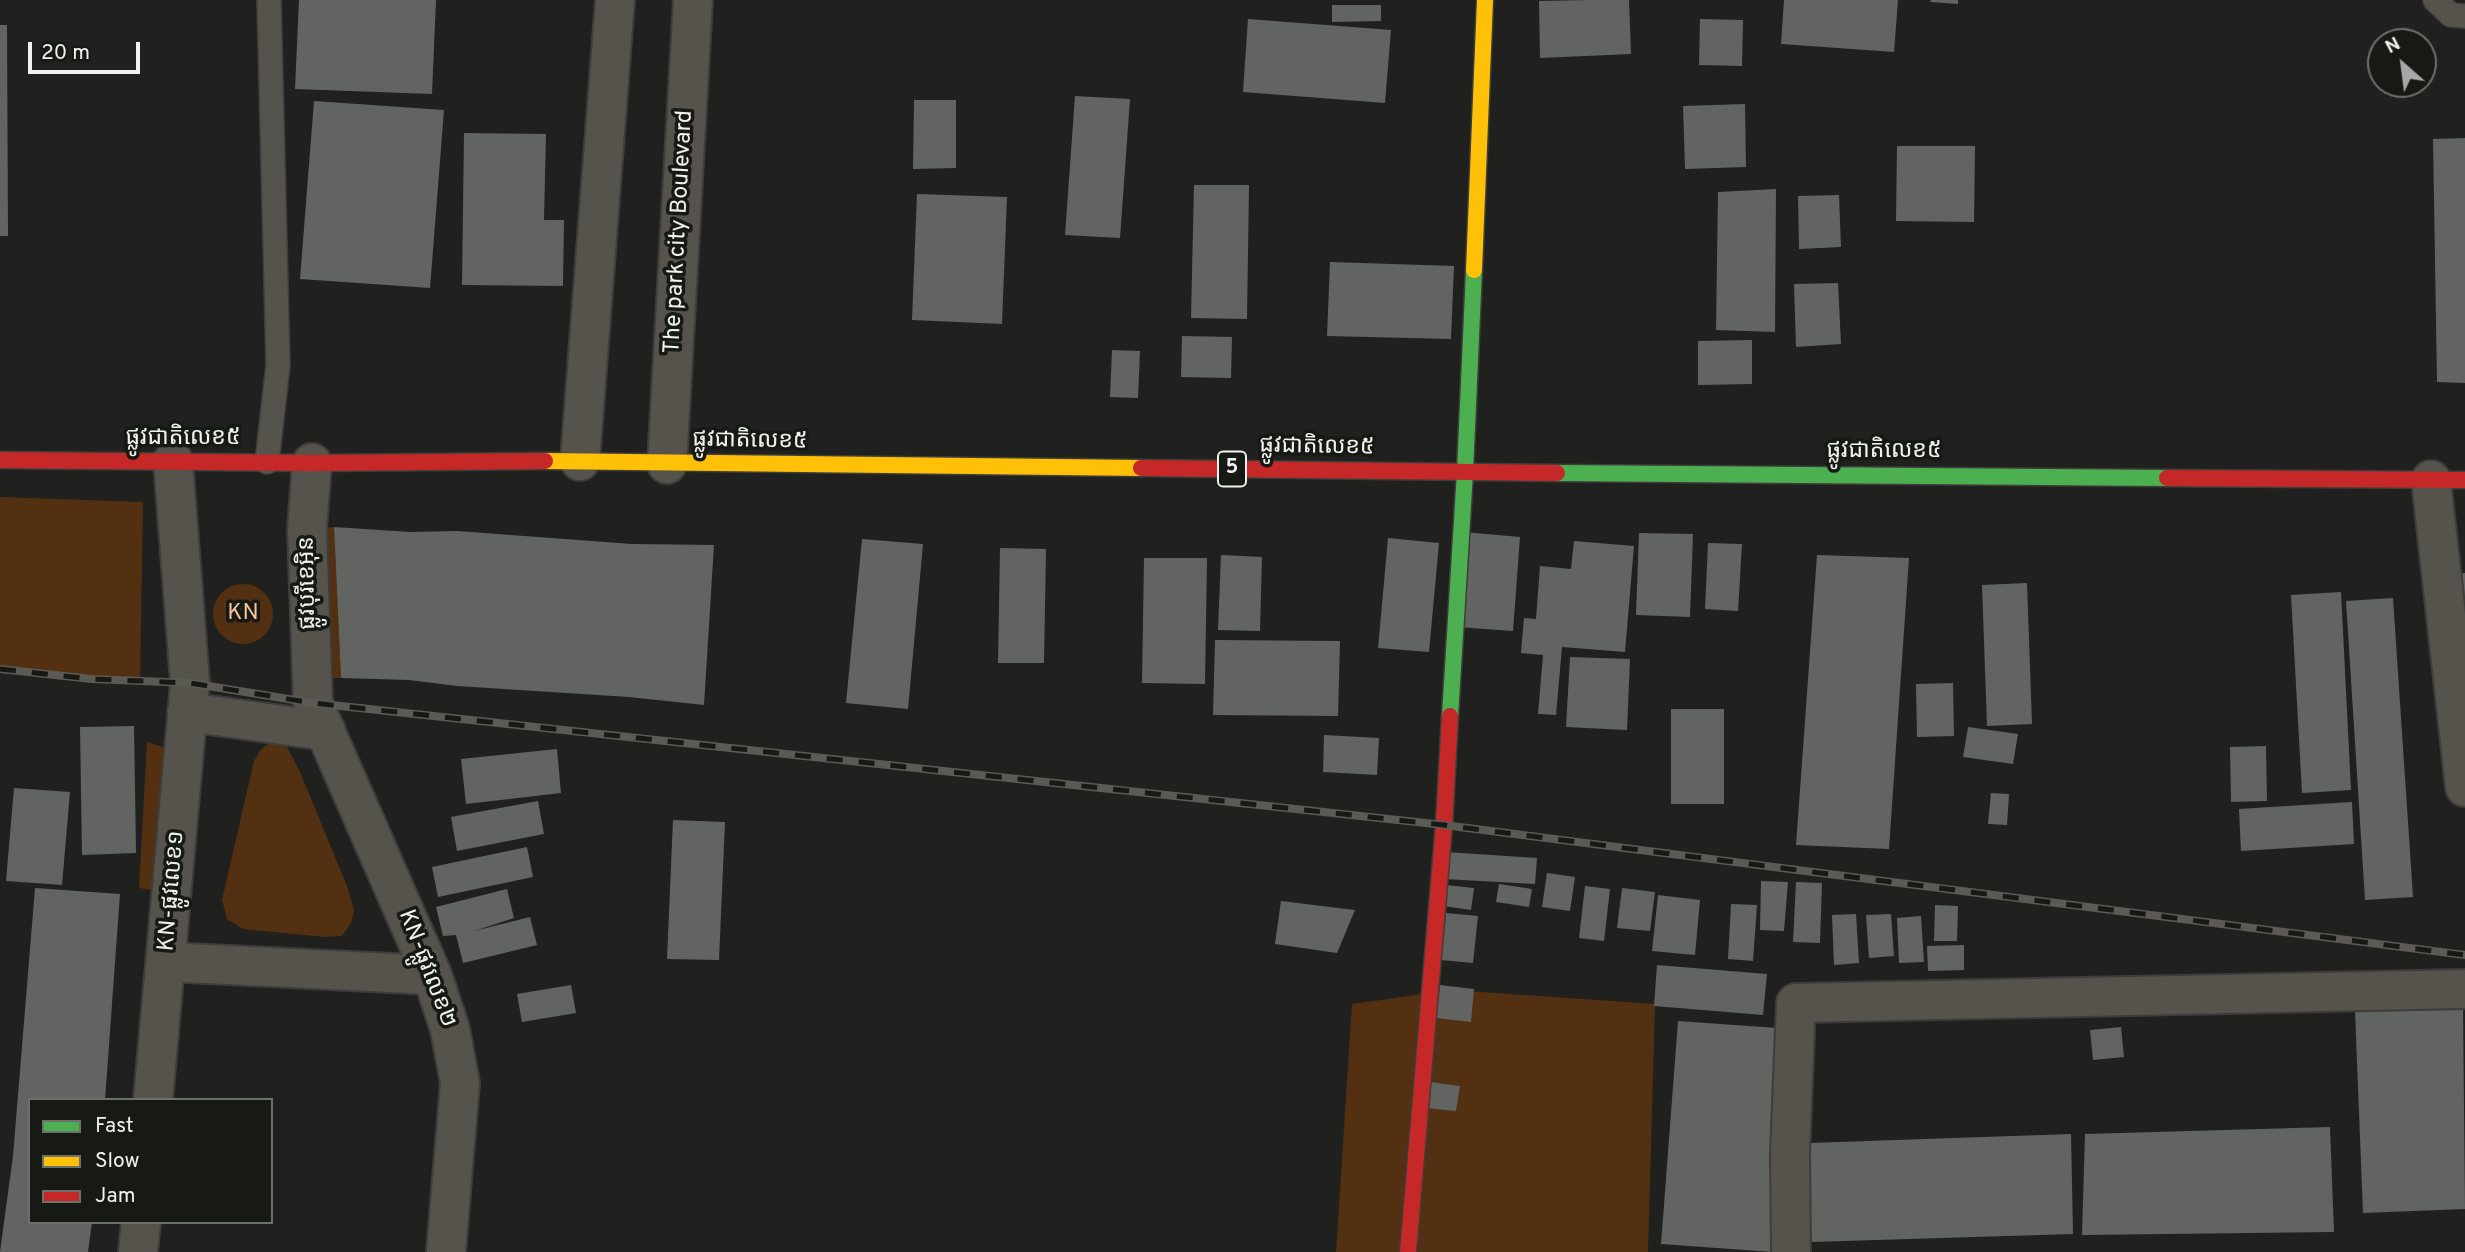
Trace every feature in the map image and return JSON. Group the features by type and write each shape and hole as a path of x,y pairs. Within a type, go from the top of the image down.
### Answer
{"main road":[{"path":"1408,1252 1444,825 1465,472 1485,0"},
{"name":"ផ្លូវជាតិលេខ៥","path":"0,460 312,463 580,461 667,464 2448,480"}],"street":[{"path":"580,461 615,0"},
{"name":"The park city Boulevard","path":"667,464 693,0"},
{"path":"173,461 189,697 319,717"},
{"name":"ផ្លូវបុរីខេអ៊ិន","path":"312,463 307,529 319,717"},
{"path":"2448,480 2465,788"},
{"name":"KN-ផ្លូវលេខ១","path":"153,1098 189,697"},
{"name":"KN-ផ្លូវលេខ២","path":"319,717 432,975 450,1029 460,1083 446,1252"},
{"path":"167,962 432,975"},
{"path":"1791,1252 1790,1154 1796,1003 2465,989"},
{"path":"138,1252 141,1224"}],"lane":[{"path":"267,462 278,365 270,0"},
{"path":"2435,0 2451,15 2465,16"}],"green space":[{"path":"0,497 143,502 140,680 0,666"},
{"path":"334,527 341,678 312,679 307,529"},
{"name":"KN","path":"237,584 249,584 268,597 273,614 271,626 260,639 249,644 237,644 218,631 213,620 213,608 226,589"},
{"path":"147,742 166,748 156,891 139,888"},
{"path":"279,742 286,745 300,772 347,886 354,910 351,923 342,936 325,937 243,929 227,919 222,900 254,761 264,747"},
{"path":"1452,990 1655,1004 1648,1252 1336,1252 1352,1004"}],"building":[{"path":"299,0 436,0 432,94 295,89"},
{"path":"1629,0 1631,54 1540,58 1539,1"},
{"path":"1784,0 1898,0 1894,52 1781,44"},
{"path":"1958,0 1958,4 1930,2"},
{"path":"1332,5 1381,5 1381,21 1332,22"},
{"path":"1248,19 1391,30 1385,103 1243,92"},
{"path":"1700,19 1743,20 1742,66 1699,65"},
{"path":"0,25 7,25 8,236 0,236"},
{"path":"1075,96 1130,99 1120,238 1065,235"},
{"path":"914,100 956,100 956,168 913,169"},
{"path":"314,101 444,110 430,288 300,279"},
{"path":"1745,104 1746,167 1685,169 1683,106"},
{"path":"464,133 546,134 544,220 564,220 563,286 462,285"},
{"path":"2465,138 2465,383 2437,382 2433,139"},
{"path":"1897,146 1975,146 1974,222 1896,221"},
{"path":"1194,185 1249,185 1247,319 1191,318"},
{"path":"1776,189 1775,332 1716,330 1718,192"},
{"path":"917,194 1007,197 1002,324 912,320"},
{"path":"1839,195 1841,247 1799,249 1798,196"},
{"path":"1330,262 1454,266 1451,339 1327,336"},
{"path":"1838,283 1841,344 1796,347 1794,284"},
{"path":"1182,336 1232,337 1231,378 1181,377"},
{"path":"1752,340 1752,384 1698,385 1698,341"},
{"path":"1112,350 1140,351 1138,398 1110,397"},
{"path":"334,527 410,532 457,531 632,544 714,545 704,705 409,680 341,678"},
{"path":"1464,532 1520,537 1513,631 1457,627"},
{"path":"1639,533 1693,534 1690,617 1636,615"},
{"path":"1388,538 1439,543 1429,652 1378,648"},
{"path":"862,539 923,544 908,709 846,703"},
{"path":"1574,541 1634,546 1625,652 1562,647 1556,715 1538,714 1543,655 1521,653 1524,618 1536,619 1540,566 1571,569"},
{"path":"1708,543 1742,544 1738,611 1705,609"},
{"path":"1000,548 1046,549 1044,663 998,663"},
{"path":"1221,555 1262,557 1260,631 1218,630"},
{"path":"1817,555 1909,558 1889,849 1796,845"},
{"path":"1144,558 1207,558 1205,684 1142,683"},
{"path":"2465,573 2465,603 2450,604 2448,574"},
{"path":"2027,583 2032,724 1987,726 1982,585"},
{"path":"2341,592 2351,790 2302,793 2291,595"},
{"path":"2393,598 2413,897 2365,900 2346,601"},
{"path":"1215,640 1340,641 1338,716 1213,715"},
{"path":"1570,657 1630,659 1627,730 1566,727"},
{"path":"1953,683 1954,736 1917,737 1916,684"},
{"path":"1671,709 1724,709 1724,804 1671,804"},
{"path":"134,726 136,853 82,855 80,727"},
{"path":"1968,727 2018,734 2013,764 1963,757"},
{"path":"1324,735 1379,738 1377,775 1323,772"},
{"path":"2266,746 2267,801 2231,802 2230,747"},
{"path":"557,749 561,793 466,804 461,759"},
{"path":"14,788 70,792 62,885 6,881"},
{"path":"1991,793 2009,794 2007,825 1988,824"},
{"path":"538,801 544,834 457,851 451,817"},
{"path":"2352,802 2354,844 2241,851 2239,809"},
{"path":"673,820 725,822 719,960 667,959"},
{"path":"527,847 533,877 438,897 432,867"},
{"path":"1446,852 1537,858 1535,884 1444,879"},
{"path":"1547,873 1575,877 1570,911 1542,907"},
{"path":"1761,881 1788,882 1784,931 1760,930"},
{"path":"1796,882 1822,883 1820,943 1793,942"},
{"path":"1499,884 1532,889 1529,907 1496,902"},
{"path":"1446,885 1474,888 1471,910 1443,906"},
{"path":"1585,886 1610,889 1604,941 1579,938"},
{"path":"35,888 120,894 105,1098 28,1098 28,1224 92,1224 88,1252 0,1252 13,1156"},
{"path":"1622,888 1655,892 1650,931 1617,928"},
{"path":"507,889 514,918 474,931 530,917 537,945 463,963 456,935 443,936 436,907"},
{"path":"1658,895 1700,900 1695,955 1652,951"},
{"path":"1281,901 1355,910 1337,953 1275,944"},
{"path":"1731,904 1757,905 1753,961 1728,959"},
{"path":"1935,905 1958,906 1957,941 1934,941"},
{"path":"1446,913 1478,916 1473,963 1441,960"},
{"path":"1856,914 1859,963 1834,965 1832,915"},
{"path":"1891,914 1894,956 1869,958 1866,915"},
{"path":"1921,916 1924,962 1899,963 1897,918"},
{"path":"1964,945 1964,970 1928,971 1927,946"},
{"path":"1657,965 1767,974 1763,1015 1654,1006"},
{"path":"571,985 576,1013 522,1022 517,994"},
{"path":"1440,985 1474,989 1471,1022 1436,1018"},
{"path":"2463,1006 2465,1209 2363,1213 2355,1011"},
{"path":"1678,1021 1791,1029 1773,1252 1661,1244"},
{"path":"2121,1027 2124,1057 2093,1060 2090,1030"},
{"path":"1430,1082 1460,1086 1456,1111 1426,1108"},
{"path":"2330,1127 2334,1232 2082,1235 2085,1134"},
{"path":"2071,1134 2073,1234 1811,1242 1809,1143"}],"railway":[{"path":"0,669 92,679 190,683 313,703 1444,825 2465,955"}],"traffic: fast":[{"path":"1450,716 1474,270"},
{"path":"1557,473 2167,478"}],"traffic: slow":[{"path":"1474,270 1485,0"},
{"path":"545,461 1141,468"}],"traffic: jam":[{"path":"0,460 312,463 545,461"},
{"path":"1141,468 1557,473"},
{"path":"2167,478 2465,480"},
{"path":"1408,1252 1444,825 1450,716"}]}
